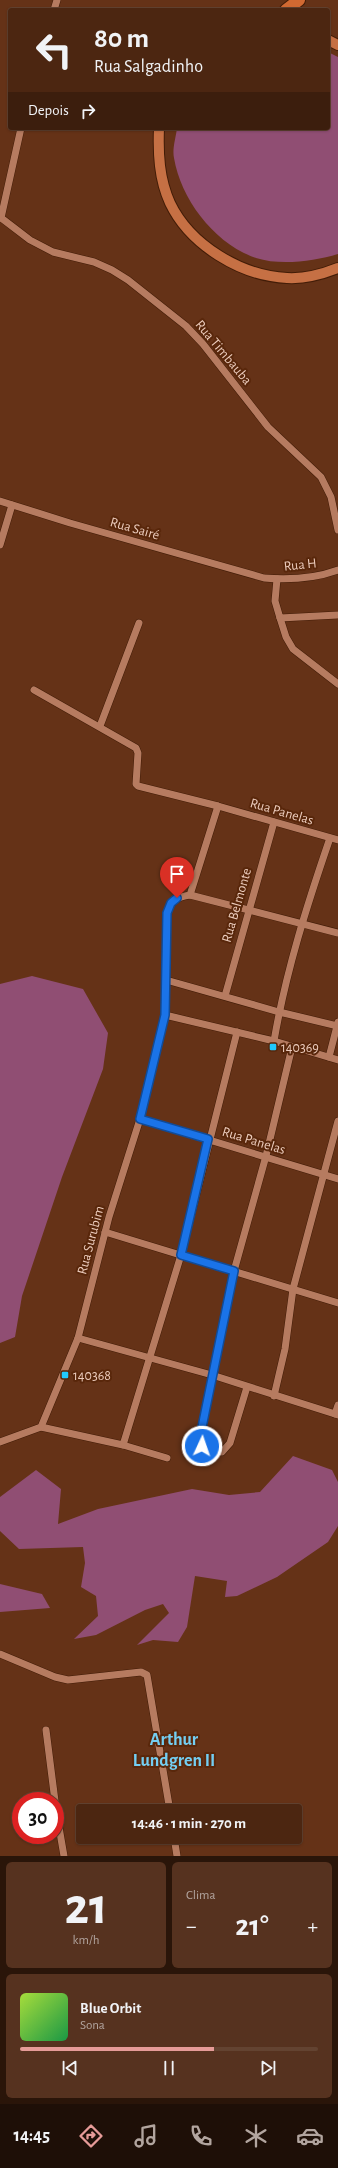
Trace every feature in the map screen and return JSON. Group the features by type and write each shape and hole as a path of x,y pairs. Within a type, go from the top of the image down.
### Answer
{"highway":[{"path":"289,8 299,0"}],"main road":[{"path":"159,130 161,176 168,196 180,220 195,239 220,256 262,274 288,278 314,275 338,268"}],"street":[{"path":"0,218 21,130"},
{"name":"Rua Timbauba","path":"0,218 30,240 53,252 94,262 112,270 128,280 186,326 203,344 268,427 321,476 331,497 338,530"},
{"name":"Rua Sairé","path":"0,501 77,526 264,578"},
{"path":"0,545 12,505"},
{"name":"Rua H","path":"264,578 278,579 327,574 338,570"},
{"path":"278,579 275,601 286,637 293,649 338,684"},
{"path":"280,618 338,615"},
{"path":"34,690 100,726 139,623"},
{"name":"Rua Panelas","path":"100,726 136,748 138,753 136,784 138,786 218,806 338,840"},
{"path":"218,806 190,895 338,933"},
{"name":"Rua Belmonte","path":"225,996 247,910 274,822"},
{"path":"274,1041 279,1012 301,924 330,838"},
{"name":"Rua Surubim","path":"41,1427 78,1338 105,1232 140,1119 165,1015 167,913 171,903 177,898 190,895"},
{"path":"166,980 279,1012 338,1024 329,1057"},
{"path":"165,1015 274,1041 338,1060"},
{"path":"123,1445 181,1255 208,1139 237,1032"},
{"path":"247,1387 230,1443 222,1452 208,1451 202,1446 200,1437 212,1375 234,1271 266,1156 292,1047"},
{"name":"Rua Panelas","path":"140,1119 338,1179"},
{"path":"274,1396 285,1349 293,1289 338,1121"},
{"path":"105,1232 338,1303"},
{"path":"78,1338 212,1375 337,1415 338,1405"},
{"path":"0,1442 41,1427 123,1445 167,1458"},
{"path":"0,1654 55,1677 68,1680 141,1672 146,1674 149,1678 169,1804"},
{"path":"46,1730 54,1792"},
{"path":"62,1844 64,1856"},
{"path":"175,1844 177,1856"}],"shaded area":[{"path":"330,53 338,57 338,254 319,259 297,262 276,262 256,258 227,242 202,218 192,204 178,174 174,158 177,130 330,130"},
{"path":"32,976 83,989 108,1033 103,1069 62,1177 22,1296 15,1337 0,1343 0,984"},
{"path":"293,1456 332,1470 338,1482 338,1526 328,1542 277,1577 237,1596 225,1597 227,1581 195,1576 187,1627 178,1642 153,1640 137,1645 169,1613 163,1604 145,1610 96,1635 74,1639 98,1616 96,1596 81,1587 85,1563 83,1547 19,1549 0,1531 0,1497 36,1470 61,1489 58,1524 98,1509 192,1489 229,1495 260,1492"},
{"path":"0,1584 42,1594 50,1608 0,1612"}],"place":[{"name":"140369","path":"273,1047"},
{"name":"140368","path":"65,1375"}],"district":[{"name":"Arthur Lundgren II","path":"174,1749"}],"route":[{"path":"177,898 171,903 167,913 165,945 165,1015 140,1119 208,1139 181,1255 234,1271 229,1304 212,1375 200,1437 200,1443 202,1446"}]}
